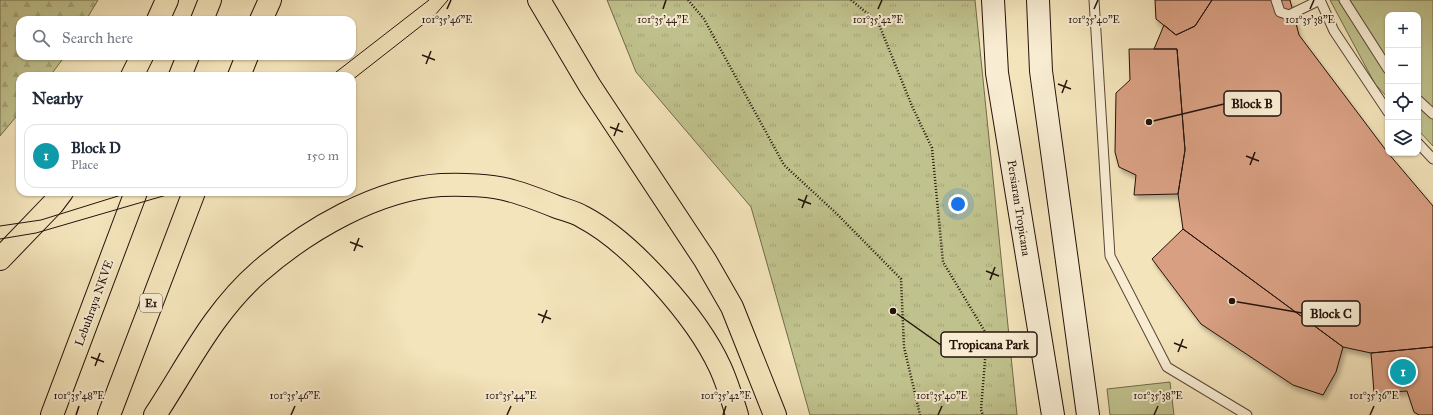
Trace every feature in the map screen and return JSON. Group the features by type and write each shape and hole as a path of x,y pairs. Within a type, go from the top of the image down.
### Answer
{"highway":[{"path":"160,16 167,0"},
{"path":"204,16 210,0"},
{"path":"263,16 270,0"},
{"path":"539,0 590,86 713,274 732,307 775,415"},
{"path":"134,72 140,60"},
{"path":"182,72 186,60"},
{"path":"241,72 245,60"},
{"path":"155,415 177,382 201,339 224,308 257,273 312,232 370,201 401,192 441,185 511,190 583,216 614,238 650,271 682,308 698,331 720,366 737,415"},
{"path":"0,259 59,196"},
{"name":"Lebuhraya NKVE","path":"52,415 134,196"},
{"name":"E1","path":"109,415 192,196"}],"main road":[{"name":"Persiaran Tropicana","path":"993,0 997,73 1052,415"},
{"path":"1038,0 1041,71 1088,415"}],"lane":[{"path":"1094,0 1110,256 1168,367 1247,415"},
{"path":"1276,0 1280,12 1289,15 1320,0 1334,31 1385,108"},
{"path":"1344,0 1385,64"},
{"path":"1421,103 1433,114"},
{"path":"1421,146 1433,159"}],"path":[{"path":"688,0 704,19 784,165 837,214 901,279 904,347 920,415"},
{"path":"851,0 878,22 912,106 932,148 943,262 987,335 981,410 983,415"}],"green space":[{"path":"0,0 98,0 88,16 16,16 16,60 62,60 53,72 16,72 16,117 0,136"},
{"path":"607,0 975,0 1017,415 810,415 751,207 636,72"},
{"path":"1330,0 1433,0 1433,146 1421,133 1421,12 1385,12 1385,95 1375,84"},
{"path":"1170,382 1174,415 1110,415 1107,389"}],"building":[{"path":"1155,0 1212,0 1195,26 1176,35 1156,19"},
{"path":"1212,0 1290,0 1299,35 1385,149 1385,156 1391,156 1433,206 1433,347 1371,353 1343,347 1183,229 1178,194 1185,150 1177,49 1154,49 1164,25 1176,35 1195,26"},
{"path":"1129,49 1177,49 1185,150 1178,194 1134,195 1136,175 1119,167 1115,152 1116,93 1130,80"},
{"path":"1183,229 1343,347 1336,372 1323,395 1293,385 1201,324 1152,259"},
{"path":"1433,347 1433,415 1419,415 1414,412 1407,391 1374,393 1371,353"}],"tram line":[{"path":"356,57 429,0"},
{"path":"356,77 435,15 448,0"},
{"path":"336,72 352,60"},
{"path":"0,226 41,220 118,196"},
{"path":"0,239 36,233 163,196"}],"place":[{"name":"Block B","path":"1149,122"},
{"name":"Block C","path":"1232,301"},
{"name":"Tropicana Park","path":"893,311"},
{"name":"Block D","path":"1403,372"}]}
